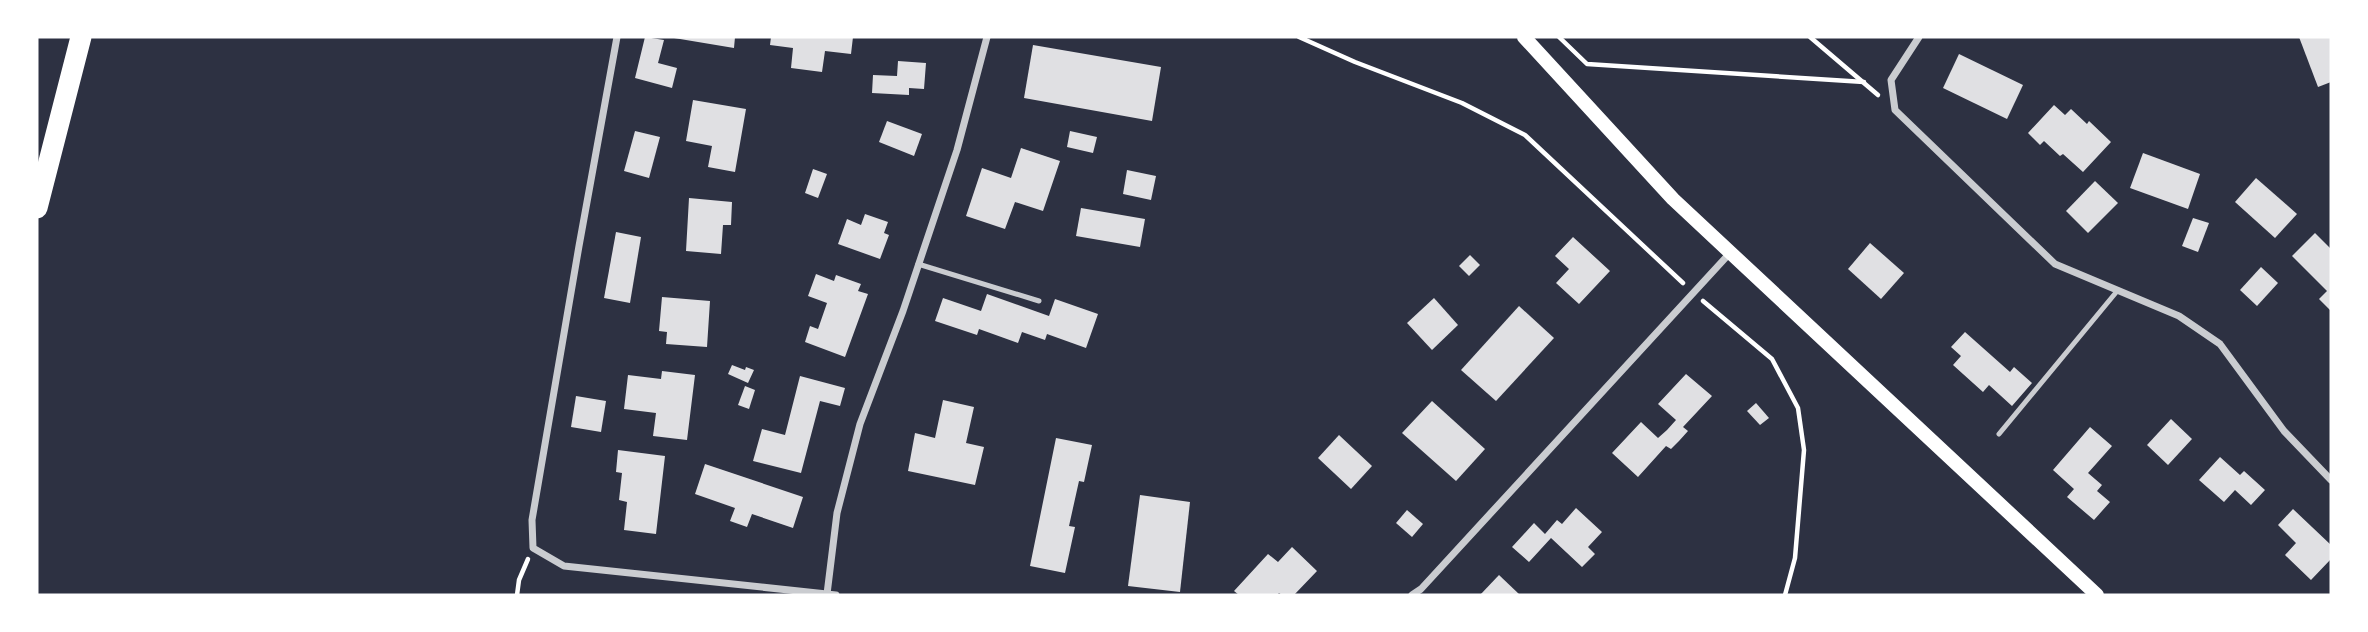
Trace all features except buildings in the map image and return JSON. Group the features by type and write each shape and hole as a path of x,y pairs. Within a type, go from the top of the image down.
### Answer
{"highway":[{"path":"37,208 81,37"}],"main road":[{"path":"1524,37 1673,199 2098,595"}],"street":[{"path":"617,37 532,520 533,548 564,566 831,595 838,513 860,424 957,150 987,37"},
{"path":"1919,37 1891,80 1895,110 2055,264 2179,316 2220,344 2284,430 2331,480"},
{"path":"1412,595 1421,589 1731,253"}],"lane":[{"path":"918,264 1039,301"},
{"path":"1999,434 2118,289"}],"path":[{"path":"1299,37 1354,62 1462,103 1525,135 1693,293 1772,359 1798,408 1804,450 1795,558 1785,595"},
{"path":"1559,37 1587,64 1864,82"},
{"path":"1810,37 1895,110"},
{"path":"517,595 519,580 533,548"}]}
